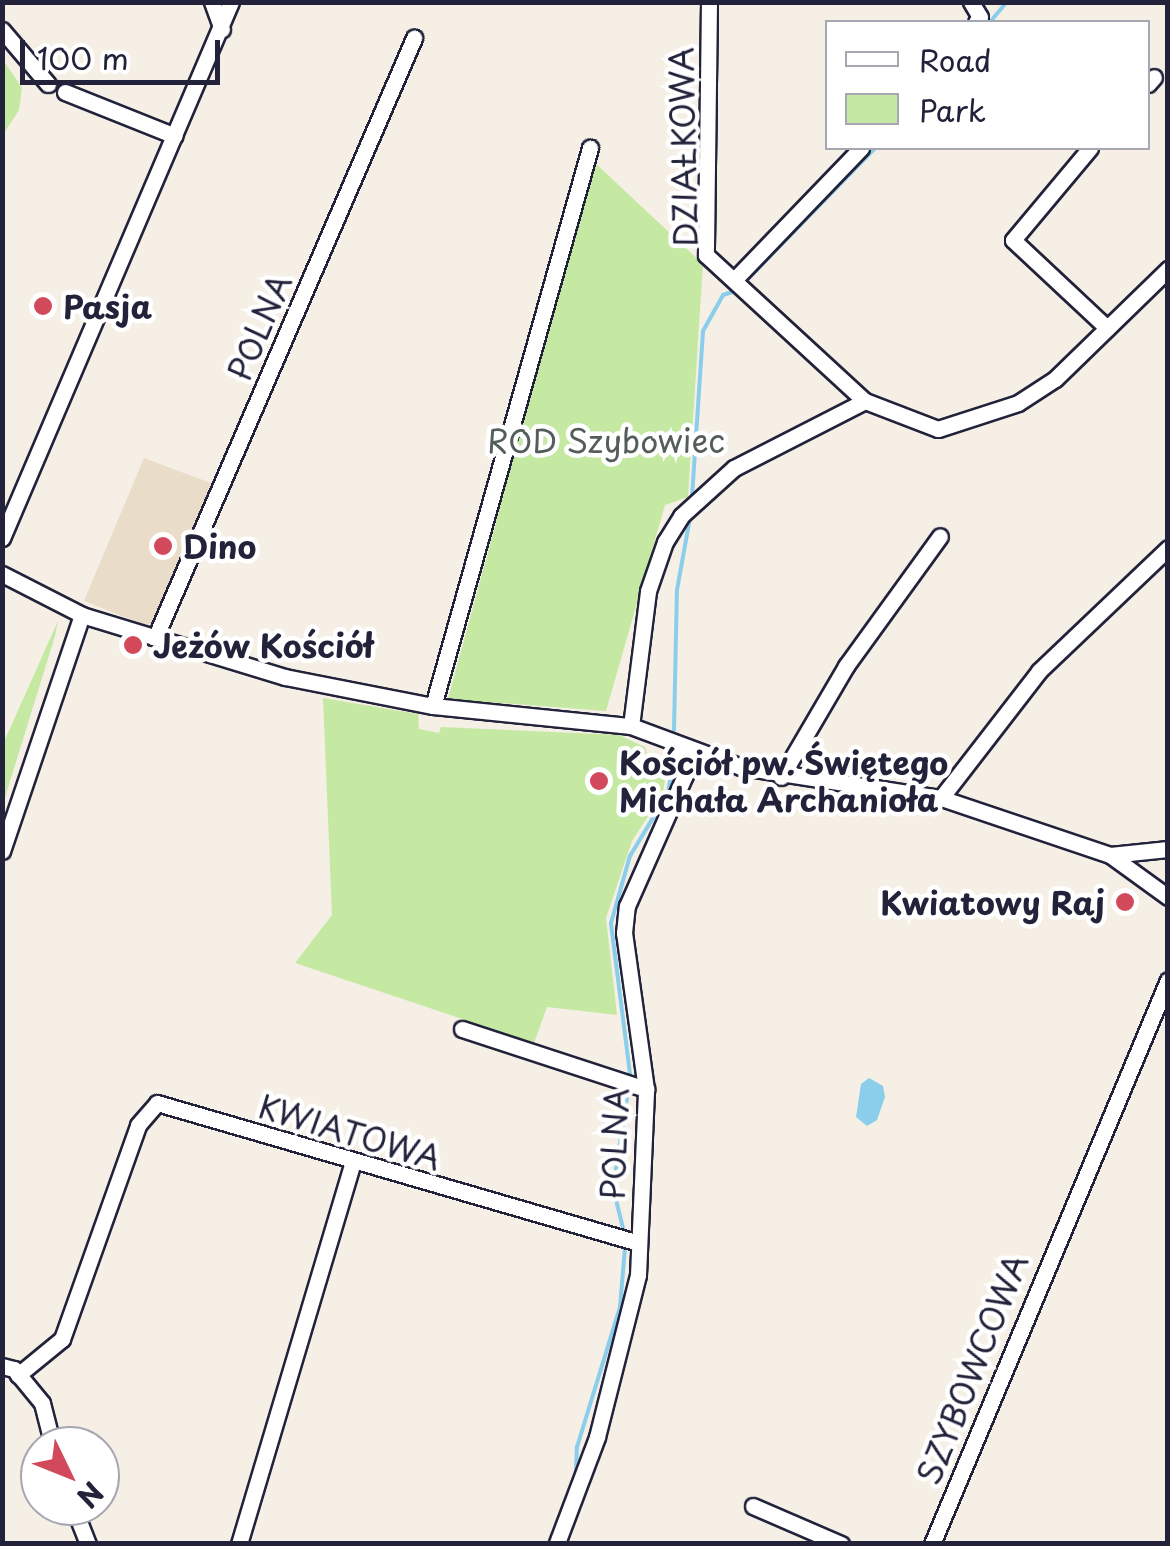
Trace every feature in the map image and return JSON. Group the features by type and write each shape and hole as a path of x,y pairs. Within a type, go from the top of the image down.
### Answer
{"street":[{"path":"212,2 222,28"},
{"path":"2,538 231,2"},
{"name":"DZIAŁKOWA","path":"709,2 706,256 866,401"},
{"path":"971,2 978,20 994,2"},
{"path":"2,30 48,84"},
{"name":"POLNA","path":"155,638 414,38"},
{"path":"65,92 176,136"},
{"path":"434,706 590,148"},
{"name":"DZIAŁKOWA","path":"741,285 859,150"},
{"path":"1088,150 1013,240 1107,328"},
{"path":"631,726 648,591 681,516 734,468 866,401 938,429 980,420 1054,379 1168,269"},
{"path":"782,777 846,666 940,536"},
{"path":"940,798 1039,671 1168,548"},
{"path":"2,574 82,615 286,677 434,706 631,726 682,747 782,777 940,798 1110,855 1168,897"},
{"path":"2,851 82,615"},
{"name":"POLNA","path":"557,1543 630,1320 646,1089 626,913 685,775 682,747"},
{"path":"1110,855 1168,849"},
{"name":"SZYBOWCOWA","path":"932,1544 1064,1216 1168,980"},
{"path":"462,1029 646,1089"},
{"name":"KWIATOWA","path":"18,1374 62,1339 138,1125 157,1103 636,1242"},
{"path":"238,1544 353,1161"},
{"path":"2,1366 18,1374 42,1403 48,1426"},
{"path":"753,1506 842,1544"}],"shaded area":[{"path":"144,458 216,485 150,627 84,601"}],"green space":[{"path":"2,58 22,88 19,110 3,135"},
{"name":"ROD Szybowiec","path":"594,162 703,264 688,497 665,505 606,711 448,699"},
{"path":"58,621 55,636 3,804 3,744"},
{"path":"323,698 418,714 419,729 439,733 441,727 619,735 645,747 653,775 667,764 663,793 632,841 606,918 617,1015 547,1007 534,1043 295,963 332,915"}],"water":[{"path":"869,1078 883,1086 885,1097 877,1120 867,1126 856,1117 861,1084"}],"waterway":[{"path":"992,20 1007,2"},
{"path":"742,285 873,150"},
{"path":"692,497 703,331 723,295 735,291"},
{"path":"674,730 677,590 690,518"},
{"path":"630,1074 611,923 630,856 668,793 674,756"},
{"path":"624,1232 613,1188 628,1091"},
{"path":"576,1472 577,1447 620,1307 625,1248"}],"place":[{"name":"Pasja","path":"43,306"},
{"name":"Dino","path":"163,546"},
{"name":"Jeżów Kościół","path":"133,645"},
{"name":"Kościół pw. Świętego Michała Archanioła","path":"599,781"},
{"name":"Kwiatowy Raj","path":"1125,902"}]}
